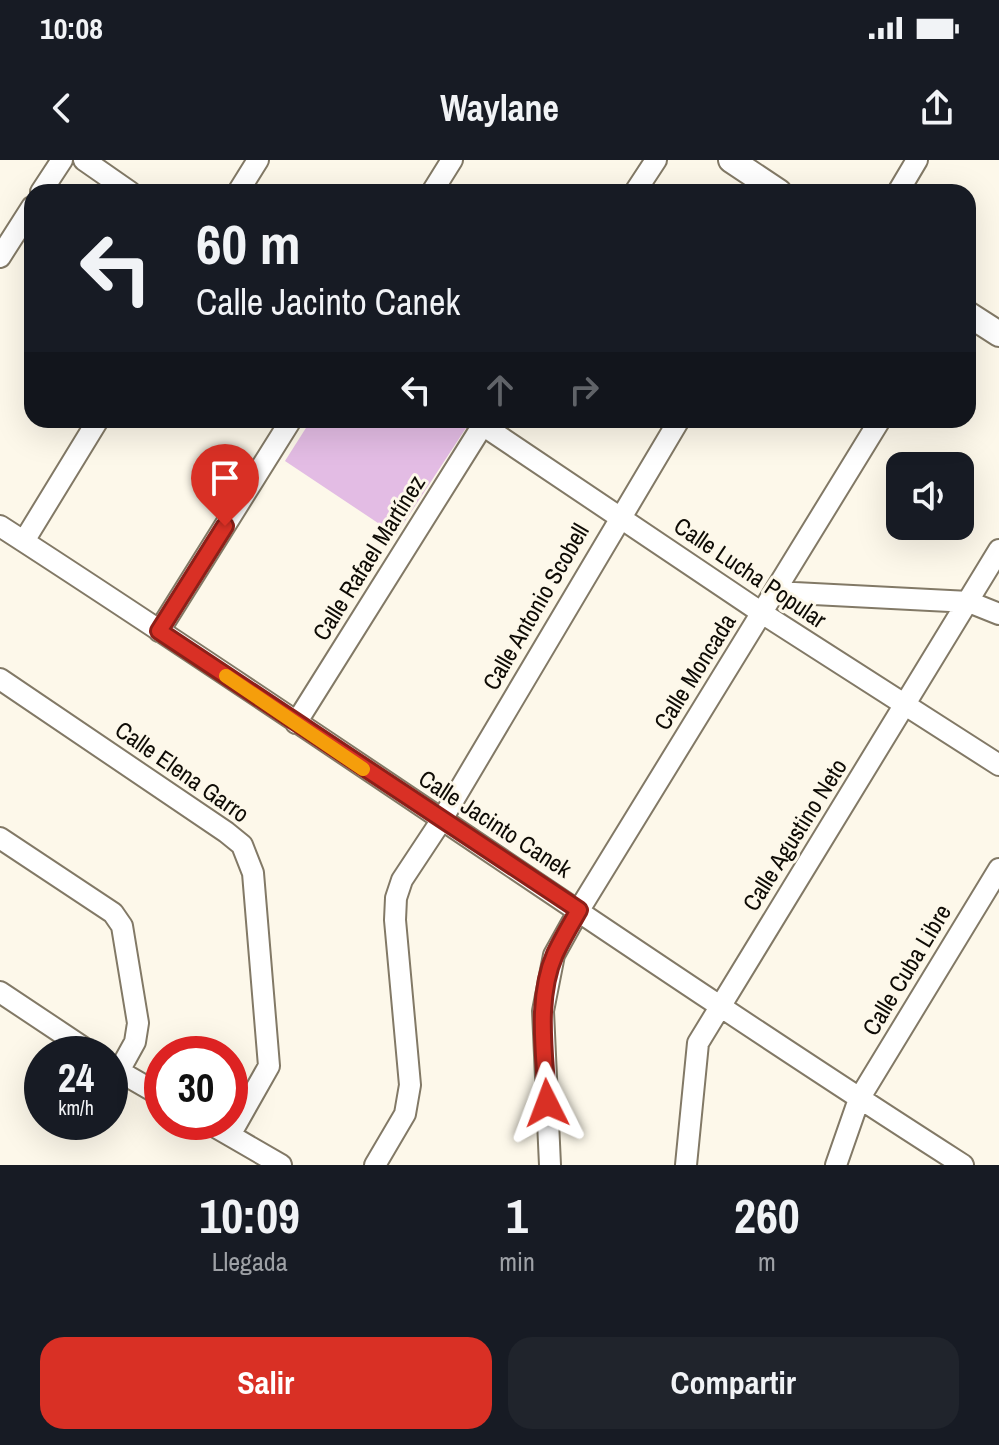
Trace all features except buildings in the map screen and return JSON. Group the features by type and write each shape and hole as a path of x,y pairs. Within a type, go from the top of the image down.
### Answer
{"street":[{"path":"46,184 62,160"},
{"path":"84,160 118,184"},
{"path":"243,184 258,160"},
{"path":"437,184 452,160"},
{"path":"640,184 656,160"},
{"path":"731,160 767,184"},
{"path":"903,184 917,160"},
{"path":"0,257 24,220"},
{"path":"976,319 999,334"},
{"path":"24,541 93,428"},
{"path":"159,631 286,428"},
{"name":"Calle Rafael Martínez","path":"296,723 477,428"},
{"name":"Calle Lucha Popular","path":"490,428 762,613 999,765"},
{"name":"Calle Antonio Scobell","path":"375,1165 405,1114 410,1085 395,920 396,898 402,880 441,821 674,428"},
{"name":"Calle Moncada","path":"550,1165 543,1011 554,955 875,428"},
{"name":"Calle Jacinto Canek","path":"0,526 579,910 718,1007 963,1165"},
{"name":"Calle Agustino Neto","path":"686,1165 698,1043 906,707 999,550"},
{"path":"775,592 969,602 999,614"},
{"name":"Calle Elena Garro","path":"0,679 226,832 247,854 253,873 269,1066 248,1103"},
{"path":"0,838 113,913 122,926 138,1023 135,1042 128,1051"},
{"name":"Calle Cuba Libre","path":"836,1165 859,1099 999,869"},
{"path":"0,992 66,1036"},
{"path":"238,1140 281,1165"}],"shaded area":[{"path":"306,428 466,428 396,535 285,461"}],"slow traffic":[{"path":"226,676 363,769"}],"route":[{"path":"225,526 159,631 579,910 554,955 546,985 543,1011 547,1103"}]}
